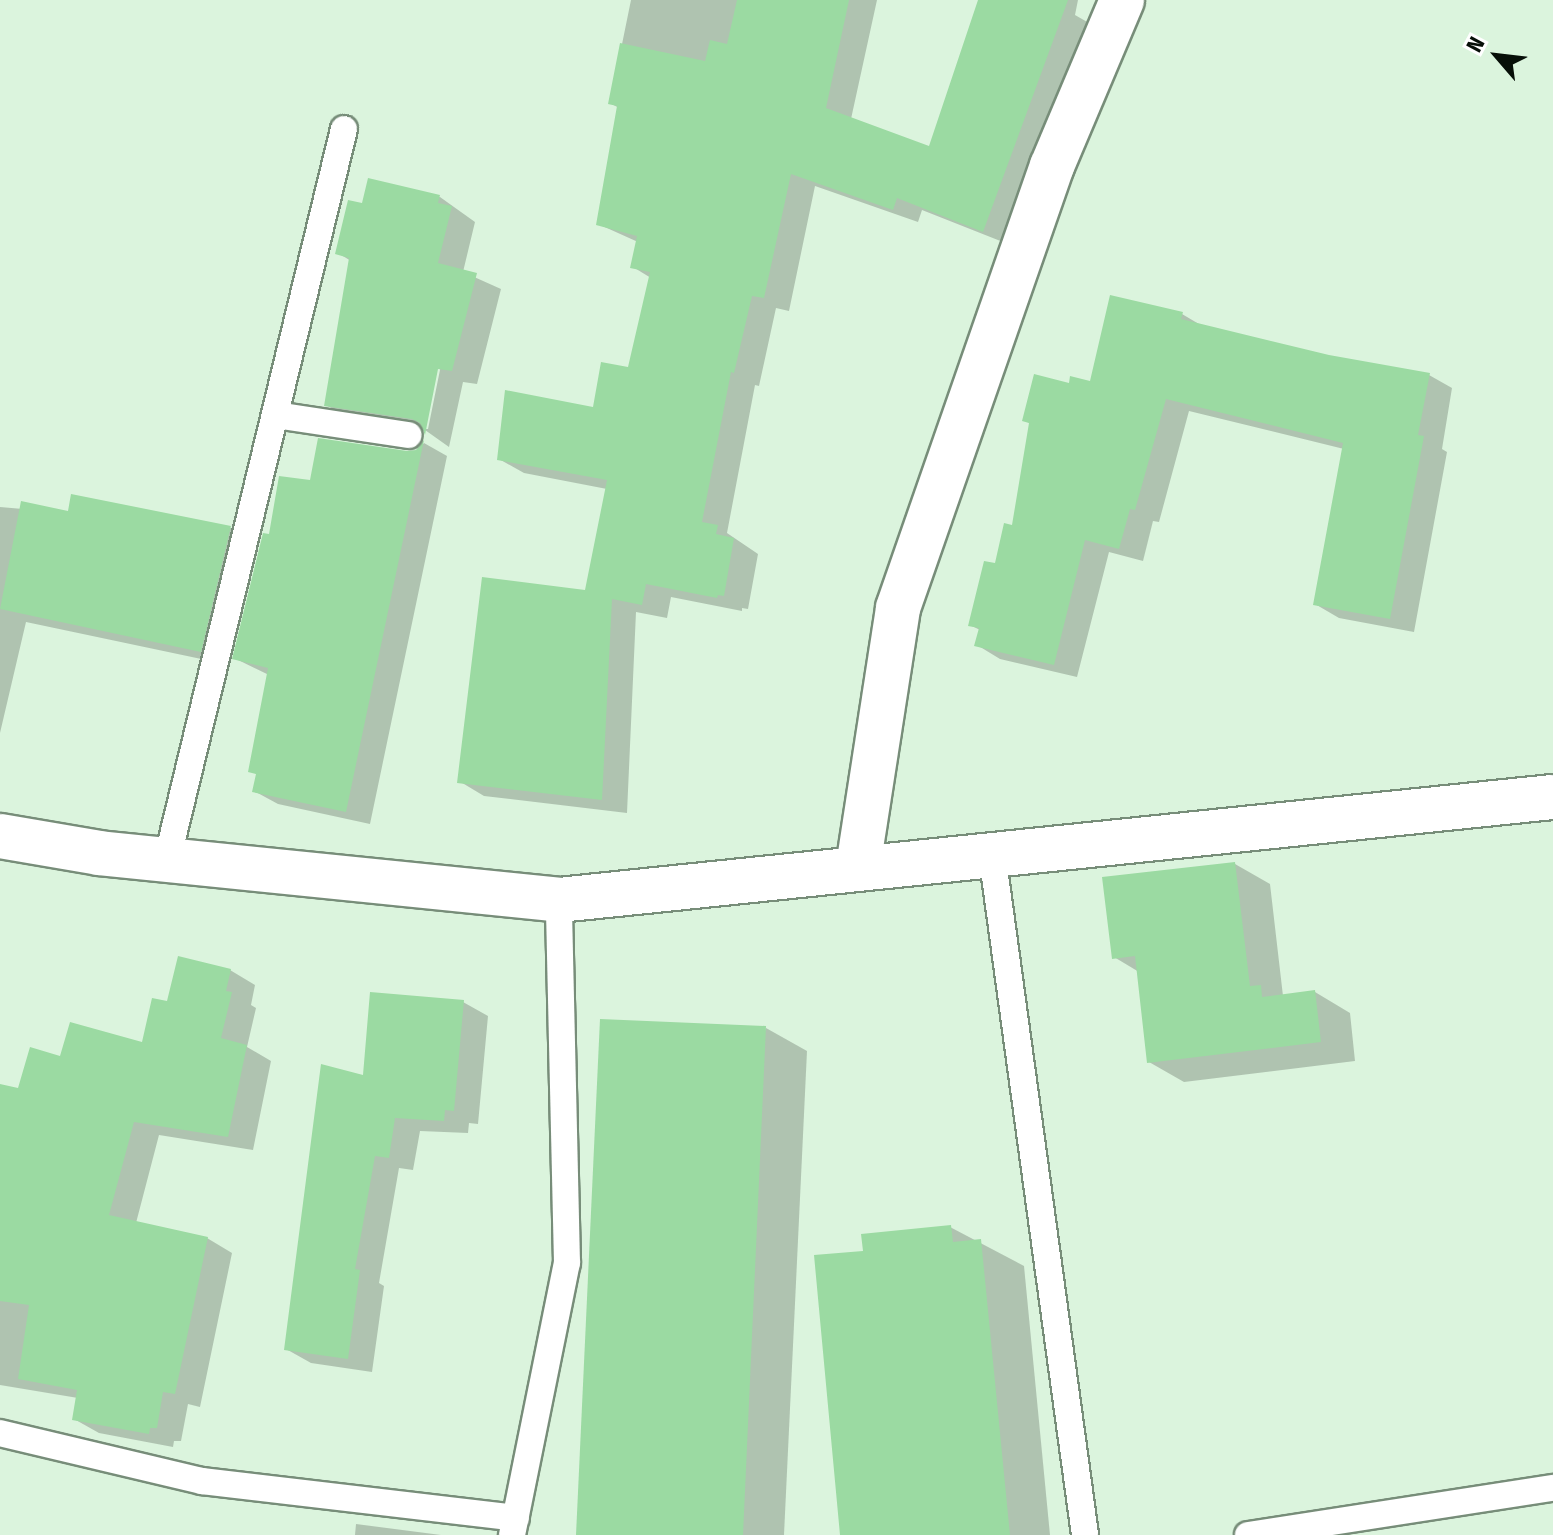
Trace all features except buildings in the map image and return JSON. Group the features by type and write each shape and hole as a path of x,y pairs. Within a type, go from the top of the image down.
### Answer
{"street":[{"path":"858,867 898,608 1052,166 1122,0"},
{"path":"0,836 99,853 559,900 1553,797"}],"lane":[{"path":"167,860 344,129"},
{"path":"276,415 409,435"},
{"path":"992,854 1085,1535"},
{"path":"0,1433 202,1481 514,1526 567,1263 559,900"},
{"path":"1248,1535 1553,1488"}]}
